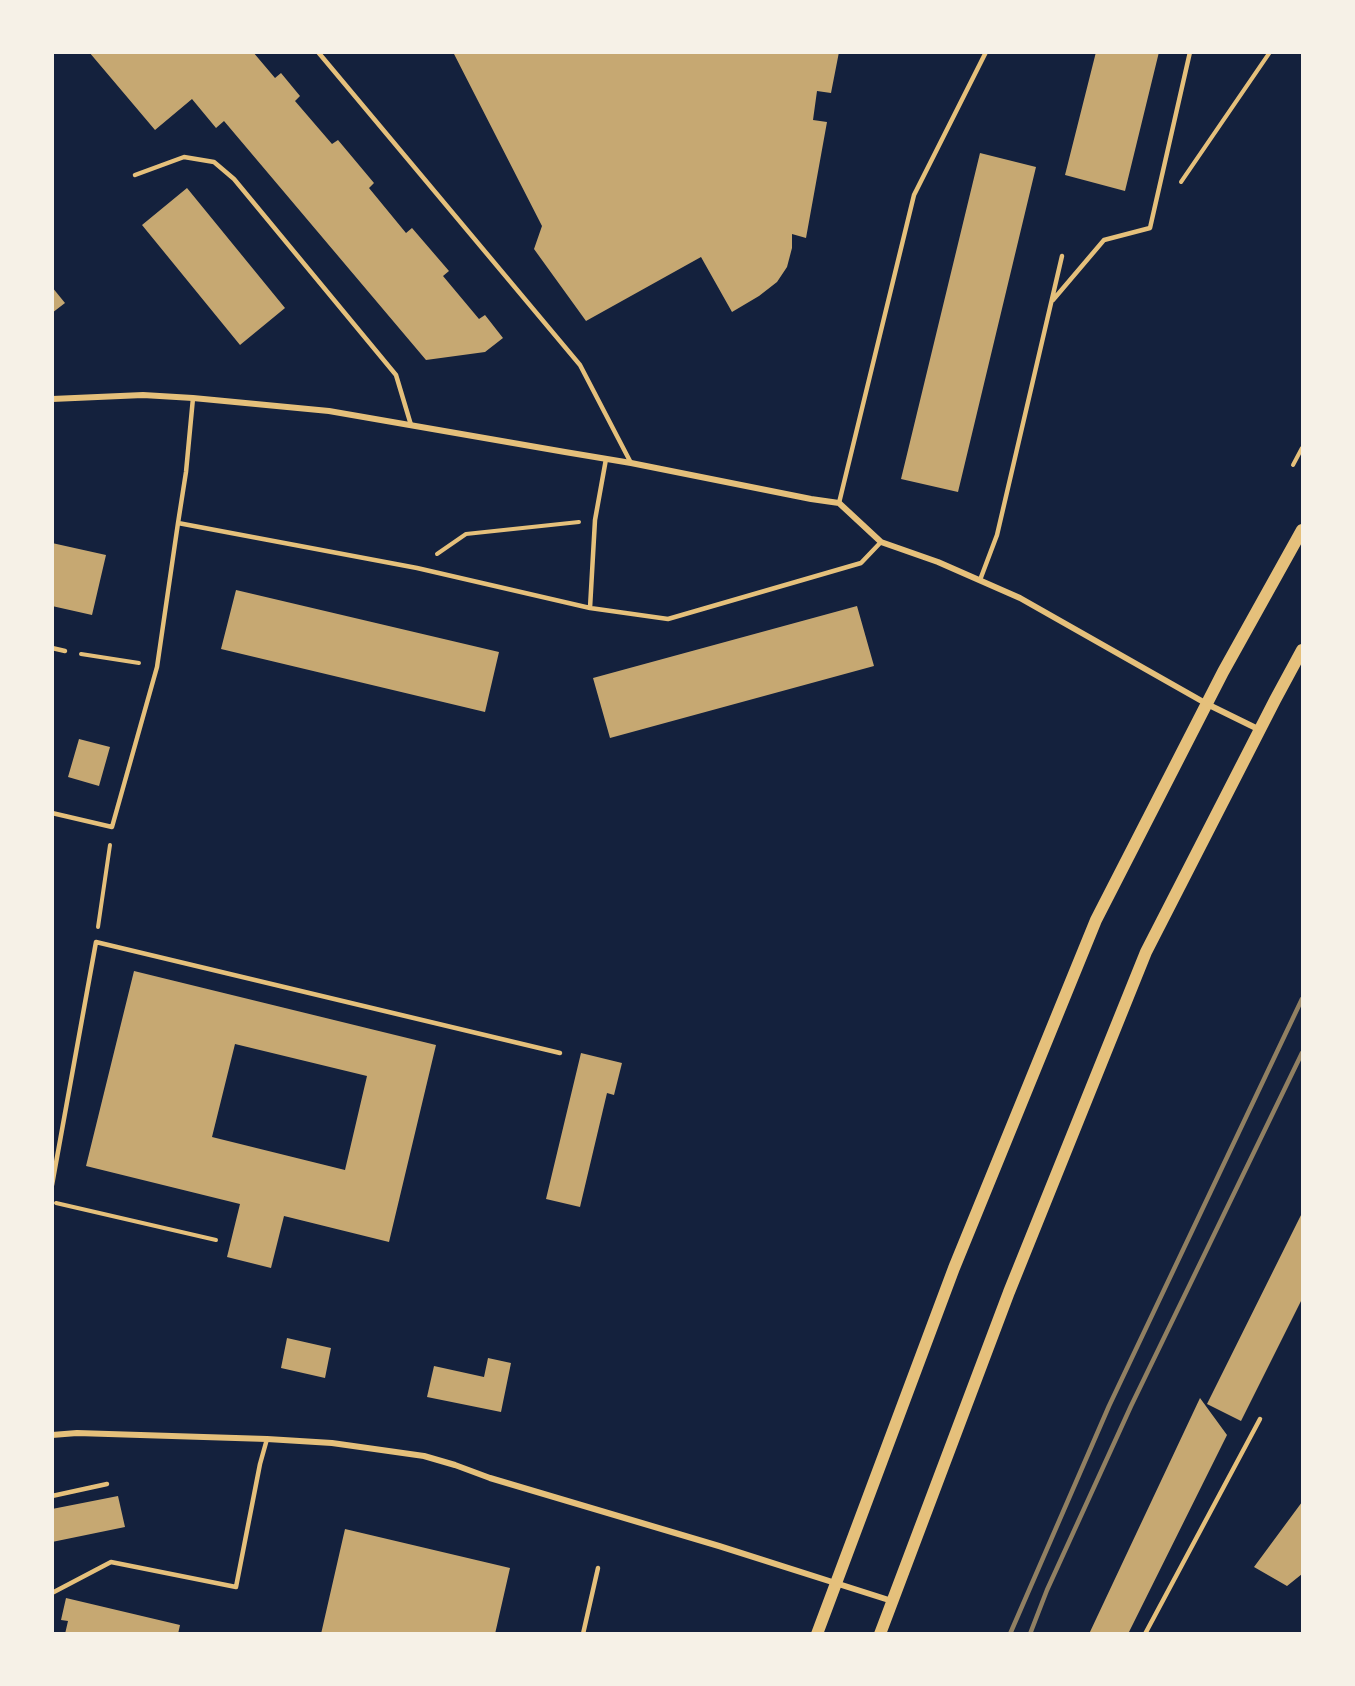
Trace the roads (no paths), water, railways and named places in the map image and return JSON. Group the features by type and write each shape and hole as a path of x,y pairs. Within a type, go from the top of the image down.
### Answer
{"main road":[{"path":"817,1634 954,1268 1096,920 1207,704 1302,530"},
{"path":"880,1634 1009,1292 1146,952 1302,650"}],"street":[{"path":"52,399 143,395 328,411 565,453 606,458 839,503 881,542 938,562 1020,598 1207,704 1260,730"},
{"path":"52,1435 77,1433 267,1439 332,1443 424,1456 892,1601"}],"lane":[{"path":"318,52 580,365 632,463"},
{"path":"839,503 914,195 986,52"},
{"path":"1052,302 1104,240 1150,228 1190,52"},
{"path":"135,175 184,157 214,162 234,179 396,375 411,425"},
{"path":"980,580 997,535 1062,256"},
{"path":"52,813 112,827 157,666 186,472 193,398"},
{"path":"590,608 595,520 606,458"},
{"path":"178,523 417,568 590,608 668,619 861,563 881,542"},
{"path":"52,648 65,651"},
{"path":"52,1185 96,942 560,1053"},
{"path":"1145,1634 1260,1419"},
{"path":"52,1593 111,1562 236,1587 267,1439"},
{"path":"52,1496 106,1484"},
{"path":"583,1634 598,1568"}],"railway":[{"path":"1010,1634 1109,1406 1302,999"},
{"path":"1030,1634 1047,1590 1131,1406 1302,1053"}]}
